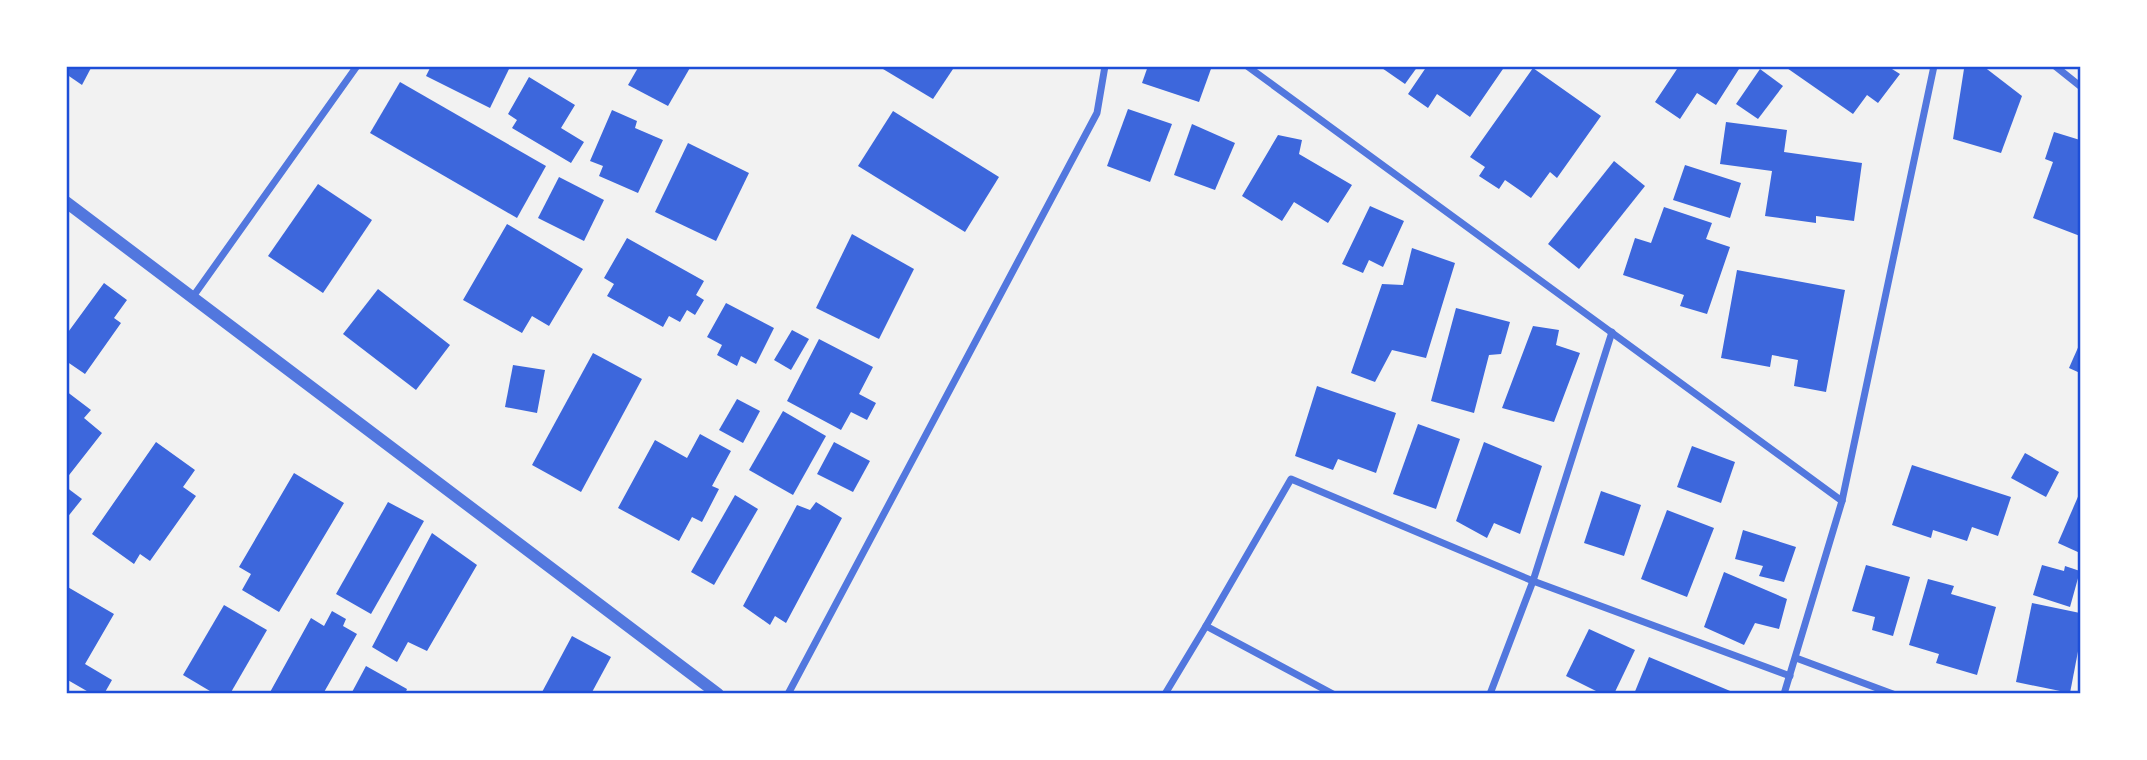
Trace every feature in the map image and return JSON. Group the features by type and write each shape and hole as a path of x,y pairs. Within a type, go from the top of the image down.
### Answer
{"street":[{"path":"191,298 357,66"},
{"path":"788,694 1097,113 1105,66"},
{"path":"1247,66 1842,501"},
{"path":"1784,694 1842,501 1934,66"},
{"path":"2055,66 2081,86"},
{"path":"66,202 718,694"},
{"path":"1490,694 1534,581 1612,332"},
{"path":"1165,694 1292,479 1534,581 1790,676"},
{"path":"1206,626 1333,694"},
{"path":"1796,658 1893,694"}],"building":[{"path":"66,66 92,66 82,85 66,74"},
{"path":"431,66 505,66 509,69 490,108 426,76"},
{"path":"639,66 691,66 668,106 628,85"},
{"path":"878,66 955,66 933,99"},
{"path":"1148,66 1212,66 1199,102 1142,83"},
{"path":"1379,66 1418,66 1405,84"},
{"path":"1427,66 1505,66 1470,117 1437,94 1428,108 1408,94"},
{"path":"1679,66 1735,66 1739,69 1716,105 1697,93 1680,119 1655,102"},
{"path":"1784,66 1893,66 1892,69 1900,74 1878,103 1867,95 1853,114"},
{"path":"1983,66 2022,96 2001,153 1953,139 1964,69"},
{"path":"1533,68 1601,116 1557,178 1550,172 1531,198 1505,180 1499,189 1479,176 1485,167 1470,157"},
{"path":"1760,69 1783,86 1758,119 1736,104"},
{"path":"529,77 575,105 561,128 584,142 571,163 512,128 517,120 508,114"},
{"path":"400,82 546,166 517,218 370,133"},
{"path":"1128,109 1172,124 1150,182 1107,166"},
{"path":"612,110 637,121 635,128 663,140 638,193 599,176 603,166 590,161"},
{"path":"893,111 999,177 965,232 858,166"},
{"path":"1726,122 1787,130 1784,152 1862,163 1854,221 1816,216 1816,223 1765,216 1772,171 1720,164"},
{"path":"1192,124 1235,143 1215,190 1174,175"},
{"path":"2054,132 2080,140 2080,236 2033,218 2053,162 2045,159"},
{"path":"1278,135 1302,140 1299,154 1352,185 1328,223 1294,202 1282,221 1242,196"},
{"path":"688,143 749,173 716,241 655,212"},
{"path":"1614,161 1645,186 1579,269 1548,244"},
{"path":"1685,165 1741,183 1730,218 1673,200"},
{"path":"559,177 604,200 584,241 538,218"},
{"path":"318,184 372,220 323,293 268,256"},
{"path":"1370,206 1404,221 1383,267 1369,260 1363,273 1342,264"},
{"path":"1664,207 1712,223 1706,239 1730,247 1707,314 1680,306 1684,295 1623,275 1635,238 1651,243"},
{"path":"507,224 583,269 549,326 532,316 522,333 463,300"},
{"path":"852,234 914,269 879,339 816,308"},
{"path":"627,238 704,281 696,295 704,300 695,315 687,310 680,322 669,316 663,327 607,296 614,284 604,278"},
{"path":"1412,248 1455,263 1426,358 1392,350 1375,382 1351,373 1382,284 1403,285"},
{"path":"1737,270 1845,290 1826,392 1794,386 1798,360 1772,355 1770,367 1721,358"},
{"path":"104,283 127,300 114,318 121,323 85,374 66,361 66,335"},
{"path":"378,289 450,345 416,390 343,334"},
{"path":"726,303 774,328 756,364 741,356 737,366 717,355 722,345 707,337"},
{"path":"1456,308 1510,322 1501,354 1489,355 1474,413 1431,401"},
{"path":"1533,326 1559,330 1556,345 1580,353 1554,422 1502,408"},
{"path":"792,330 809,339 791,370 774,360"},
{"path":"819,339 873,367 859,394 876,403 867,420 851,412 841,430 787,401"},
{"path":"2080,343 2080,373 2069,368"},
{"path":"593,353 642,379 581,492 532,465"},
{"path":"513,365 545,370 537,413 505,407"},
{"path":"1317,386 1396,413 1376,473 1338,459 1333,470 1295,456"},
{"path":"66,391 91,410 84,418 102,433 66,479"},
{"path":"737,399 760,411 743,443 719,430"},
{"path":"783,411 826,436 793,495 749,470"},
{"path":"1418,424 1460,439 1436,509 1393,494"},
{"path":"700,434 731,451 712,486 719,489 702,522 692,517 679,541 618,508 655,440 687,458"},
{"path":"156,442 195,470 183,487 196,496 150,561 140,554 134,564 92,534"},
{"path":"834,442 870,461 853,492 817,474"},
{"path":"1484,442 1542,466 1520,534 1494,523 1487,538 1456,521"},
{"path":"1692,446 1735,462 1721,503 1677,487"},
{"path":"2025,453 2059,472 2046,497 2011,478"},
{"path":"1912,465 2011,497 1998,536 1972,527 1967,541 1933,530 1931,538 1892,525"},
{"path":"294,473 344,503 279,612 242,590 251,574 239,567"},
{"path":"66,487 82,499 66,519"},
{"path":"1601,491 1641,505 1624,556 1584,543"},
{"path":"2080,492 2080,553 2058,543"},
{"path":"735,495 758,509 714,585 691,572"},
{"path":"388,502 424,521 371,614 336,594"},
{"path":"816,502 842,518 786,623 775,616 770,625 743,606 797,505 810,510"},
{"path":"1667,510 1714,528 1687,597 1641,579"},
{"path":"1743,530 1796,547 1784,582 1759,576 1763,566 1735,559"},
{"path":"432,533 477,565 427,651 408,642 397,662 372,647"},
{"path":"1866,565 1910,577 1893,636 1872,630 1875,617 1852,611"},
{"path":"2042,565 2064,571 2065,566 2080,571 2070,607 2033,595"},
{"path":"1724,572 1787,599 1779,629 1755,623 1744,645 1704,627"},
{"path":"1928,579 1954,586 1951,594 1996,607 1977,675 1936,663 1939,654 1909,645"},
{"path":"66,586 114,614 85,664 112,680 104,694 92,694 66,679"},
{"path":"2032,603 2080,613 2080,641 2070,693 2016,682"},
{"path":"224,605 267,630 230,694 215,694 183,675"},
{"path":"332,611 346,619 343,626 357,634 323,694 269,694 311,618 324,626"},
{"path":"1589,629 1635,650 1614,694 1602,694 1566,676"},
{"path":"572,636 611,657 591,694 541,694"},
{"path":"1649,657 1735,693 1735,694 1634,694"},
{"path":"366,666 407,689 405,694 351,694"}]}
